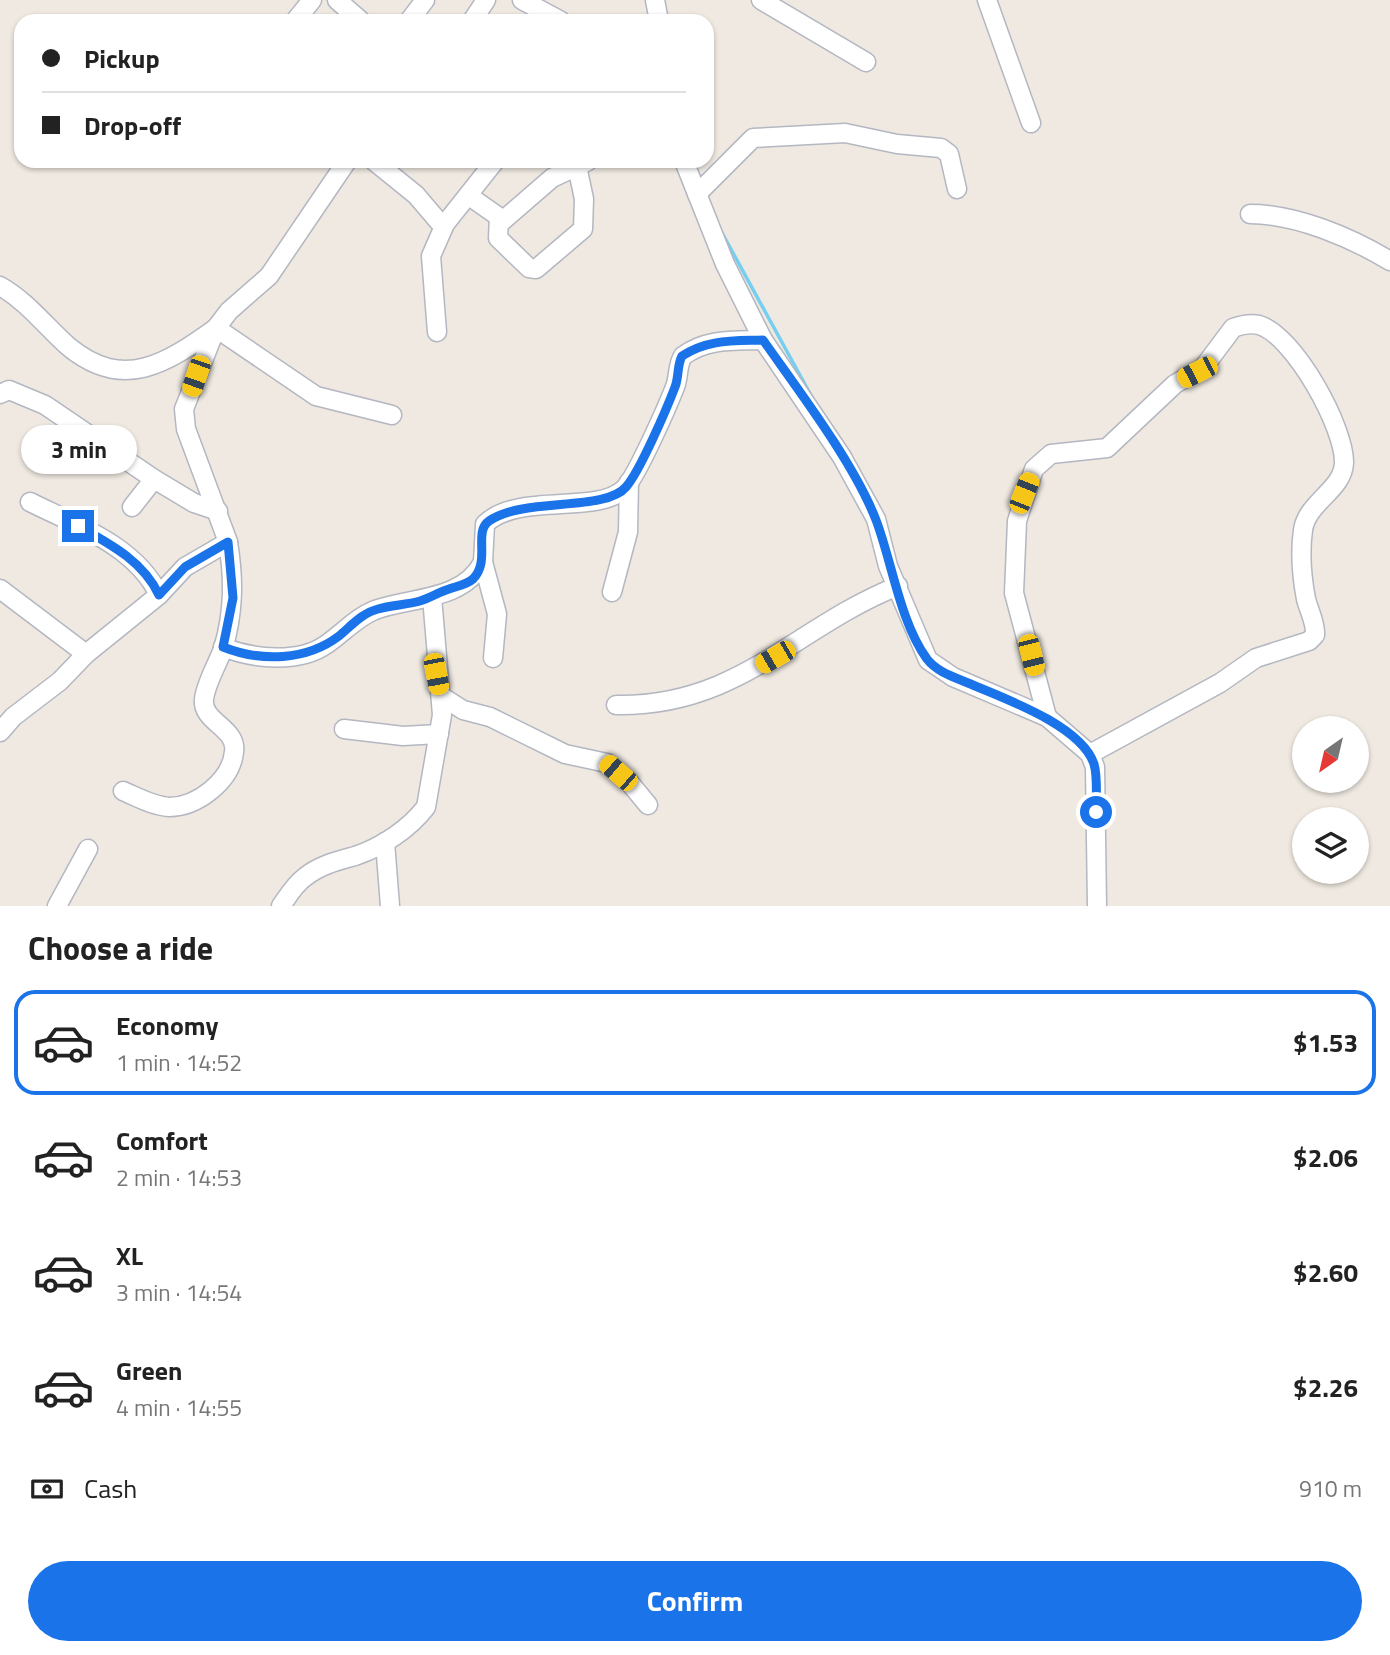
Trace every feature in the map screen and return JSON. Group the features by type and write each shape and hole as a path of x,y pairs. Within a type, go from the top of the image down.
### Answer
{"street":[{"path":"301,14 312,0"},
{"path":"337,0 353,14"},
{"path":"414,14 425,0"},
{"path":"522,0 548,14"},
{"path":"761,0 866,62"},
{"path":"987,0 1031,122"},
{"path":"698,194 753,138 824,133 845,133 945,150 957,188"},
{"path":"0,286 25,302 69,346 88,360 128,371 161,364 215,328 229,311 269,276 342,168"},
{"path":"383,168 416,195 439,222 445,224"},
{"path":"437,332 435,279 431,256 445,224 490,168"},
{"path":"500,223 552,178 573,168"},
{"path":"469,196 499,217 498,238 530,269 542,266 583,229 583,168"},
{"path":"687,168 725,264 763,340 842,457 870,509 918,641 928,660 938,669 1047,717 1090,754 1095,767 1097,906"},
{"path":"1250,214 1276,215 1340,236 1390,261"},
{"path":"1047,717 1014,593 1017,521 1034,469 1051,454 1107,448 1175,384 1203,368 1233,328 1256,324 1268,329 1307,372 1320,394 1344,461 1340,477 1309,512 1303,529 1304,582 1315,635 1309,641 1256,658 1220,683 1090,754"},
{"path":"215,328 316,396 393,415"},
{"path":"123,791 156,805 171,807 189,803 216,786 230,766 235,750 231,735 206,711 204,701 223,647 233,588 228,542 184,418 192,387 215,328"},
{"path":"493,658 497,614 484,562 483,529 488,521 535,505 614,495 629,482 674,389 682,356 702,344 763,340"},
{"path":"0,394 9,390 45,405 154,479 194,503 218,511"},
{"path":"132,507 154,479"},
{"path":"612,592 628,532 629,482"},
{"path":"30,502 124,553 142,569 159,595"},
{"path":"0,732 13,718 60,681 86,654 159,595 185,567 228,542"},
{"path":"223,647 248,656 297,655 323,647 364,615 378,609 432,597 469,582 484,562"},
{"path":"616,705 662,702 710,689 775,657 863,600 898,586"},
{"path":"0,589 86,654"},
{"path":"281,906 303,878 335,860 357,855 385,842 418,817 426,807 439,734 441,696 432,597"},
{"path":"441,696 463,710 490,717 565,754 607,763 629,782 648,805"},
{"path":"344,729 403,736 439,734"},
{"path":"385,842 390,906"},
{"path":"57,906 88,849"}],"waterway":[{"path":"721,231 813,399"}],"route":[{"path":"78,526 124,553 142,569 159,595 185,567 228,542 233,598 223,647 248,656 297,655 323,647 364,615 378,609 417,602 469,582 484,562 482,535 488,521 535,505 595,500 621,492 629,482 663,414 678,379 682,356 702,344 763,340 842,457 876,519 888,566 928,660 953,677 1047,717 1073,738 1090,754 1095,767 1096,812"}]}
